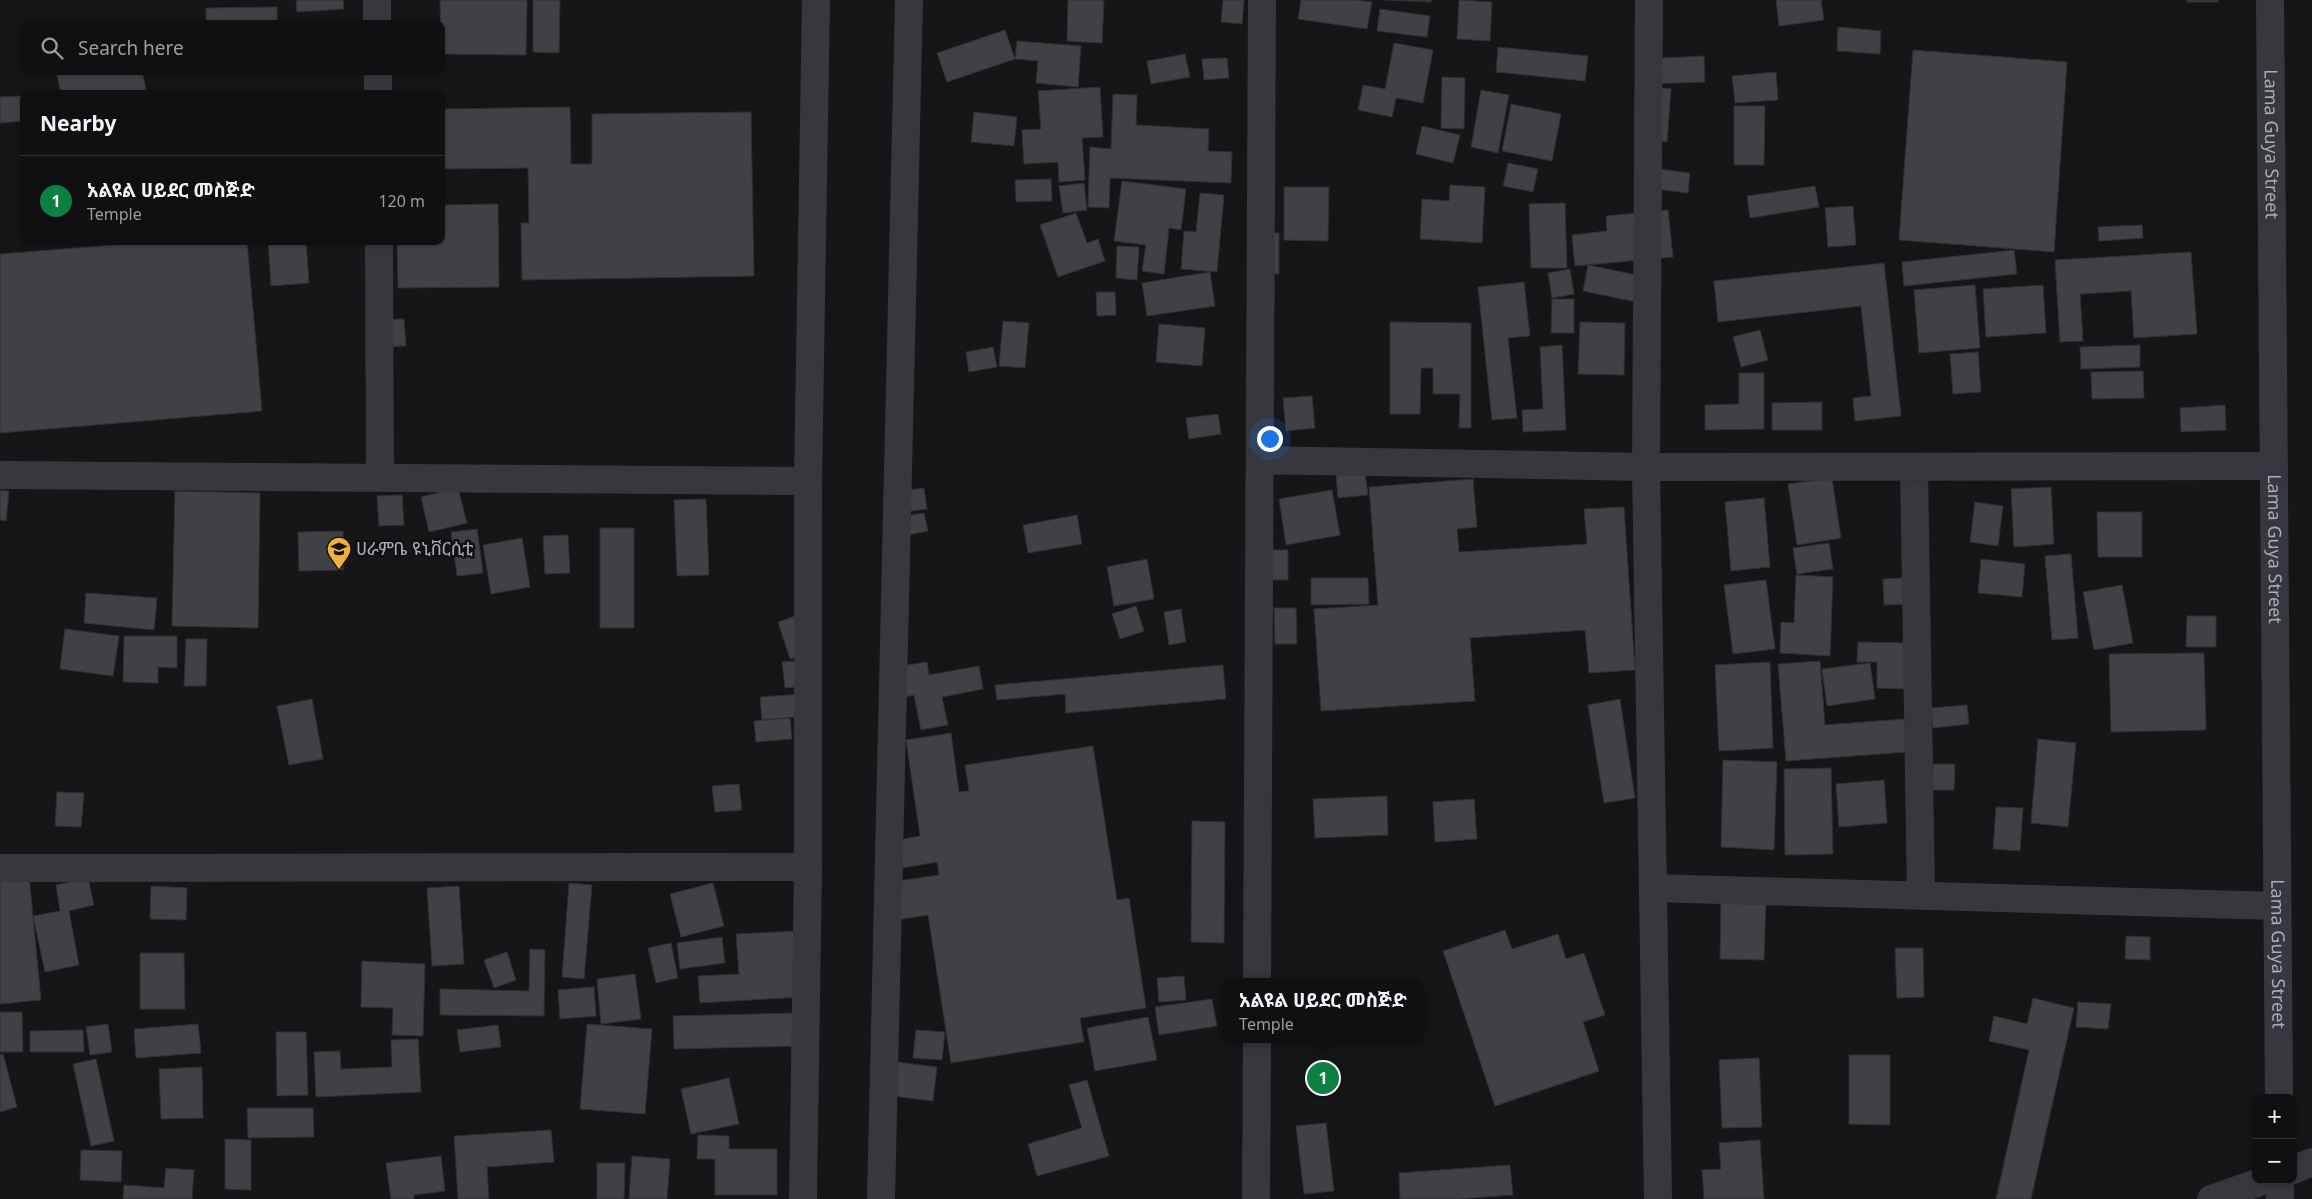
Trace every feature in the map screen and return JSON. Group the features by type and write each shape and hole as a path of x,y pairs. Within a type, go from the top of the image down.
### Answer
{"street":[{"path":"377,0 377,20"},
{"path":"804,1199 808,867 808,480 816,0"},
{"path":"881,1199 909,0"},
{"path":"1257,978 1262,0"},
{"path":"1649,0 1646,467 1658,1199"},
{"name":"Lama Guya Street","path":"2270,0 2279,1094"},
{"path":"378,75 378,90"},
{"path":"379,245 380,478"},
{"path":"1260,460 1646,467 2274,466"},
{"path":"1914,466 1921,896"},
{"path":"0,475 808,480"},
{"path":"0,868 808,867"},
{"path":"1653,888 2277,906"},
{"path":"1256,1199 1257,1043"},
{"path":"2297,1168 2312,1162"},
{"path":"2212,1199 2255,1184"},
{"path":"2280,1184 2280,1199"}],"building":[{"path":"296,0 343,0 344,9 297,12"},
{"path":"440,0 527,0 526,55 445,54 445,20 440,20"},
{"path":"533,0 560,0 559,53 533,52"},
{"path":"1068,0 1104,0 1102,43 1067,41"},
{"path":"1223,0 1244,0 1242,24 1221,22"},
{"path":"1301,0 1356,0 1372,2 1367,29 1298,19"},
{"path":"1385,0 1431,0 1431,2"},
{"path":"1459,0 1492,2 1490,41 1457,39"},
{"path":"1776,0 1821,0 1824,20 1779,26"},
{"path":"2187,0 2218,0 2218,2 2187,2"},
{"path":"277,7 277,20 206,20 206,8"},
{"path":"1380,9 1430,16 1427,37 1377,31"},
{"path":"1838,27 1881,31 1880,54 1837,51"},
{"path":"1005,30 1015,59 947,82 937,53"},
{"path":"1017,41 1081,46 1078,87 1036,83 1038,61 1015,59"},
{"path":"1394,43 1433,50 1423,103 1396,98 1392,117 1358,110 1363,85 1385,89"},
{"path":"1498,47 1588,56 1585,81 1496,72"},
{"path":"1913,50 2067,62 2054,252 1899,240"},
{"path":"1185,54 1190,77 1151,84 1147,61"},
{"path":"1704,56 1705,82 1645,84 1643,59"},
{"path":"1227,58 1229,78 1204,80 1202,59"},
{"path":"1776,72 1778,100 1735,103 1732,76"},
{"path":"57,75 143,75 146,90 60,90"},
{"path":"1442,77 1465,78 1464,129 1441,128"},
{"path":"1642,86 1671,89 1667,142 1638,140"},
{"path":"1100,87 1103,137 1082,138 1085,180 1059,182 1058,162 1024,164 1022,130 1041,129 1038,91"},
{"path":"1481,90 1509,95 1498,153 1471,147"},
{"path":"1113,94 1137,95 1136,125 1209,129 1208,151 1232,152 1231,183 1110,178 1109,208 1088,207 1090,147 1111,149"},
{"path":"20,96 20,121 0,123 0,97"},
{"path":"1511,104 1561,114 1552,161 1502,151"},
{"path":"1734,106 1765,106 1764,165 1734,165"},
{"path":"570,107 571,164 592,164 592,114 751,112 754,276 522,280 521,223 529,223 528,168 445,169 445,109"},
{"path":"974,112 1017,117 1014,146 971,142"},
{"path":"1422,126 1460,135 1453,163 1416,154"},
{"path":"1508,163 1538,169 1533,192 1503,186"},
{"path":"1642,167 1690,173 1688,193 1639,187"},
{"path":"1051,179 1052,201 1016,202 1015,180"},
{"path":"1122,181 1186,189 1181,230 1169,228 1164,274 1142,271 1146,245 1114,241"},
{"path":"1084,183 1087,210 1063,213 1059,186"},
{"path":"1450,185 1485,187 1482,243 1420,239 1422,199 1449,201"},
{"path":"1815,186 1819,207 1750,218 1747,196"},
{"path":"1284,187 1329,187 1328,241 1284,240"},
{"path":"1200,193 1224,195 1217,272 1181,269 1184,231 1196,232"},
{"path":"1565,203 1567,268 1531,268 1529,204"},
{"path":"498,204 499,287 398,288 397,245 445,245 445,205"},
{"path":"1853,206 1856,245 1828,247 1825,208"},
{"path":"1668,210 1673,257 1575,266 1572,235 1607,231 1606,216"},
{"path":"1076,213 1087,243 1098,239 1105,261 1058,277 1040,225"},
{"path":"2142,225 2143,238 2099,241 2098,227"},
{"path":"1256,233 1279,233 1279,274 1256,273"},
{"path":"114,245 247,245 262,411 0,433 0,254"},
{"path":"268,245 306,245 309,283 271,286"},
{"path":"1117,246 1139,247 1137,280 1116,278"},
{"path":"2014,250 2017,274 1904,286 1902,262"},
{"path":"2191,252 2197,334 2134,338 2131,291 2080,294 2083,341 2060,342 2055,260"},
{"path":"1884,263 1901,416 1855,421 1853,398 1871,396 1861,306 1718,322 1714,281"},
{"path":"1588,265 1646,277 1641,303 1583,291"},
{"path":"1570,269 1574,294 1552,298 1548,273"},
{"path":"1210,272 1215,306 1147,316 1142,283"},
{"path":"1524,282 1530,336 1508,338 1517,418 1492,420 1478,287"},
{"path":"1975,285 1980,348 1919,353 1914,290"},
{"path":"2043,285 2046,333 1986,337 1983,289"},
{"path":"1096,292 1115,292 1116,315 1097,316"},
{"path":"1552,299 1574,299 1574,333 1551,333"},
{"path":"404,319 406,346 381,347 380,320"},
{"path":"1003,321 1029,323 1025,368 999,366"},
{"path":"1390,322 1471,323 1471,428 1459,428 1460,394 1433,394 1433,368 1421,368 1420,414 1390,414"},
{"path":"1580,322 1625,323 1624,375 1578,374"},
{"path":"1159,324 1205,328 1202,366 1156,362"},
{"path":"1760,330 1768,360 1741,367 1733,337"},
{"path":"1562,345 1566,430 1523,432 1522,410 1543,409 1540,347"},
{"path":"2140,345 2140,367 2081,369 2080,347"},
{"path":"993,347 997,367 969,372 966,352"},
{"path":"1978,352 1981,392 1953,394 1950,354"},
{"path":"2143,371 2144,398 2092,399 2091,372"},
{"path":"1739,373 1764,373 1764,429 1705,430 1705,405 1739,404"},
{"path":"1312,396 1315,428 1286,431 1283,398"},
{"path":"1822,402 1822,430 1772,430 1772,403"},
{"path":"2225,405 2226,430 2181,432 2180,408"},
{"path":"1218,414 1221,434 1189,439 1186,418"},
{"path":"1365,472 1368,495 1338,498 1336,475"},
{"path":"1832,478 1841,538 1797,545 1788,484"},
{"path":"1473,479 1477,527 1457,529 1459,552 1587,544 1584,509 1624,507 1635,670 1589,673 1585,630 1470,638 1475,701 1321,711 1314,609 1378,605 1369,487"},
{"path":"2051,487 2054,544 2014,547 2011,489"},
{"path":"458,488 467,523 429,532 421,497"},
{"path":"924,488 927,509 896,513 893,492"},
{"path":"0,490 9,491 6,521 0,520"},
{"path":"1332,490 1340,535 1286,545 1279,499"},
{"path":"175,491 260,493 258,628 172,626"},
{"path":"402,495 404,525 379,526 377,496"},
{"path":"1764,498 1770,567 1731,571 1725,502"},
{"path":"706,499 709,575 677,576 674,500"},
{"path":"1975,502 2003,506 1998,546 1970,542"},
{"path":"2097,512 2142,512 2142,557 2098,557"},
{"path":"924,513 928,531 902,536 899,517"},
{"path":"1077,515 1082,544 1028,553 1023,525"},
{"path":"600,528 634,528 634,628 600,628"},
{"path":"477,529 483,573 457,576 451,532"},
{"path":"343,531 343,570 299,571 298,532"},
{"path":"568,535 570,573 545,574 543,536"},
{"path":"522,538 530,587 491,594 483,545"},
{"path":"1829,543 1833,569 1797,574 1793,548"},
{"path":"1268,550 1288,550 1288,580 1267,580"},
{"path":"2071,554 2078,638 2052,640 2045,556"},
{"path":"1147,559 1154,599 1114,606 1107,567"},
{"path":"1981,559 2025,564 2022,597 1978,593"},
{"path":"1796,575 1833,577 1830,656 1780,653 1781,622 1794,623"},
{"path":"1311,578 1368,578 1369,604 1311,605"},
{"path":"1907,578 1908,604 1884,605 1883,579"},
{"path":"1766,580 1775,649 1733,654 1724,585"},
{"path":"2122,585 2133,643 2094,650 2083,592"},
{"path":"86,593 157,598 154,630 84,623"},
{"path":"1136,606 1144,631 1120,639 1112,614"},
{"path":"1274,608 1296,608 1297,644 1275,644"},
{"path":"1181,609 1186,642 1169,645 1164,612"},
{"path":"804,613 817,650 790,659 778,622"},
{"path":"2187,616 2216,616 2216,647 2186,647"},
{"path":"65,629 119,636 113,676 60,669"},
{"path":"124,636 177,636 177,668 158,667 158,683 123,682"},
{"path":"186,639 207,639 206,686 184,686"},
{"path":"1858,642 1910,643 1909,689 1877,688 1877,662 1857,662"},
{"path":"2204,653 2206,730 2111,732 2109,654"},
{"path":"812,660 814,685 785,688 782,662"},
{"path":"1820,661 1825,725 1904,719 1907,752 1786,761 1778,664"},
{"path":"927,662 929,675 979,666 983,689 942,697 948,725 921,730 914,695 889,700 883,669"},
{"path":"1770,662 1773,748 1719,751 1715,665"},
{"path":"1870,663 1875,699 1827,706 1822,669"},
{"path":"1223,665 1226,699 1066,713 1065,694 997,700 995,685"},
{"path":"803,694 804,716 762,720 760,697"},
{"path":"312,699 323,759 289,765 277,706"},
{"path":"1620,699 1635,798 1604,803 1588,705"},
{"path":"1967,705 1969,724 1933,728 1931,708"},
{"path":"790,718 792,739 756,742 754,721"},
{"path":"951,733 959,792 969,791 965,765 1093,746 1117,900 1129,898 1146,1008 1080,1018 1084,1042 951,1063 928,915 884,922 878,884 939,875 937,862 903,868 898,840 920,836 906,740"},
{"path":"2038,739 2076,743 2068,827 2031,823"},
{"path":"1723,760 1777,762 1774,850 1721,847"},
{"path":"1933,764 1955,764 1954,790 1933,790"},
{"path":"1831,768 1833,854 1785,855 1784,769"},
{"path":"1884,780 1887,823 1839,827 1836,784"},
{"path":"739,784 742,810 715,812 712,786"},
{"path":"57,792 84,793 81,827 55,826"},
{"path":"1387,796 1388,835 1315,838 1313,799"},
{"path":"1474,799 1477,839 1435,842 1433,802"},
{"path":"1996,807 2023,808 2020,851 1993,849"},
{"path":"1192,821 1225,822 1224,943 1191,942"},
{"path":"29,875 41,1000 0,1004 0,878"},
{"path":"88,878 94,905 69,911 79,965 45,972 33,916 60,911 56,885"},
{"path":"569,883 592,885 584,979 562,977"},
{"path":"713,883 724,926 681,937 670,894"},
{"path":"151,886 187,888 186,920 150,919"},
{"path":"459,886 464,964 432,966 427,888"},
{"path":"1721,898 1766,899 1764,960 1720,959"},
{"path":"1505,930 1512,949 1558,934 1566,959 1584,953 1605,1015 1583,1022 1599,1071 1495,1106 1443,951"},
{"path":"797,931 801,997 700,1003 698,976 739,974 736,934"},
{"path":"2126,936 2150,937 2150,960 2125,959"},
{"path":"722,937 725,963 680,969 677,943"},
{"path":"671,943 678,978 656,983 648,948"},
{"path":"1895,948 1923,948 1924,997 1897,998"},
{"path":"530,949 545,950 544,1016 440,1015 440,989 529,991"},
{"path":"507,952 516,980 494,988 484,960"},
{"path":"140,953 184,953 185,1009 140,1009"},
{"path":"362,961 425,964 423,1036 392,1035 393,1008 361,1007"},
{"path":"635,974 641,1019 601,1024 597,979"},
{"path":"1184,976 1186,1000 1159,1002 1157,978"},
{"path":"594,987 596,1016 560,1019 558,990"},
{"path":"2033,998 2074,1008 2031,1199 1996,1199 2029,1050 1989,1041 1994,1016 2027,1024"},
{"path":"1212,999 1217,1026 1159,1035 1155,1007"},
{"path":"2078,1002 2111,1004 2108,1029 2076,1027"},
{"path":"0,1012 22,1012 23,1052 0,1052"},
{"path":"797,1013 798,1046 674,1049 673,1016"},
{"path":"1148,1017 1157,1060 1095,1071 1087,1028"},
{"path":"108,1024 112,1052 90,1055 86,1027"},
{"path":"198,1024 201,1053 136,1058 134,1029"},
{"path":"587,1024 652,1029 645,1114 580,1109"},
{"path":"498,1025 501,1047 460,1052 457,1030"},
{"path":"83,1030 84,1052 30,1052 30,1031"},
{"path":"916,1030 945,1032 942,1060 913,1058"},
{"path":"276,1032 306,1032 308,1095 277,1096"},
{"path":"418,1039 421,1092 316,1097 314,1052 340,1051 341,1069 392,1067 391,1040"},
{"path":"3,1054 17,1107 0,1112 0,1055"},
{"path":"1849,1055 1890,1055 1890,1125 1849,1124"},
{"path":"1759,1058 1762,1127 1722,1128 1719,1060"},
{"path":"96,1059 114,1141 91,1146 73,1064"},
{"path":"881,1060 937,1067 933,1101 877,1094"},
{"path":"202,1067 203,1118 161,1119 159,1069"},
{"path":"729,1078 739,1124 691,1134 681,1089"},
{"path":"1087,1080 1109,1156 1037,1176 1028,1144 1082,1128 1069,1085"},
{"path":"247,1108 313,1108 314,1137 248,1138"},
{"path":"1326,1123 1334,1191 1304,1194 1296,1126"},
{"path":"551,1130 554,1162 487,1167 489,1199 458,1199 454,1136"},
{"path":"698,1135 729,1136 729,1149 777,1149 777,1195 715,1195 715,1159 697,1159"},
{"path":"225,1139 251,1140 251,1190 225,1189"},
{"path":"1760,1140 1764,1199 1704,1199 1702,1170 1721,1169 1719,1143"},
{"path":"81,1150 122,1151 121,1182 80,1180"},
{"path":"441,1156 445,1191 414,1195 414,1199 391,1199 386,1163"},
{"path":"632,1156 670,1159 667,1199 629,1199"},
{"path":"597,1163 625,1163 624,1199 597,1199"},
{"path":"1510,1165 1513,1195 1458,1199 1400,1199 1399,1173"},
{"path":"166,1168 194,1170 192,1199 123,1199 124,1185 164,1188"}],"place":[{"name":"ሀራምቤ ዩኒቨርሲቲ","path":"339,570"},
{"name":"አልዩል ሀይደር መስጅድ","path":"1323,1078"}]}
